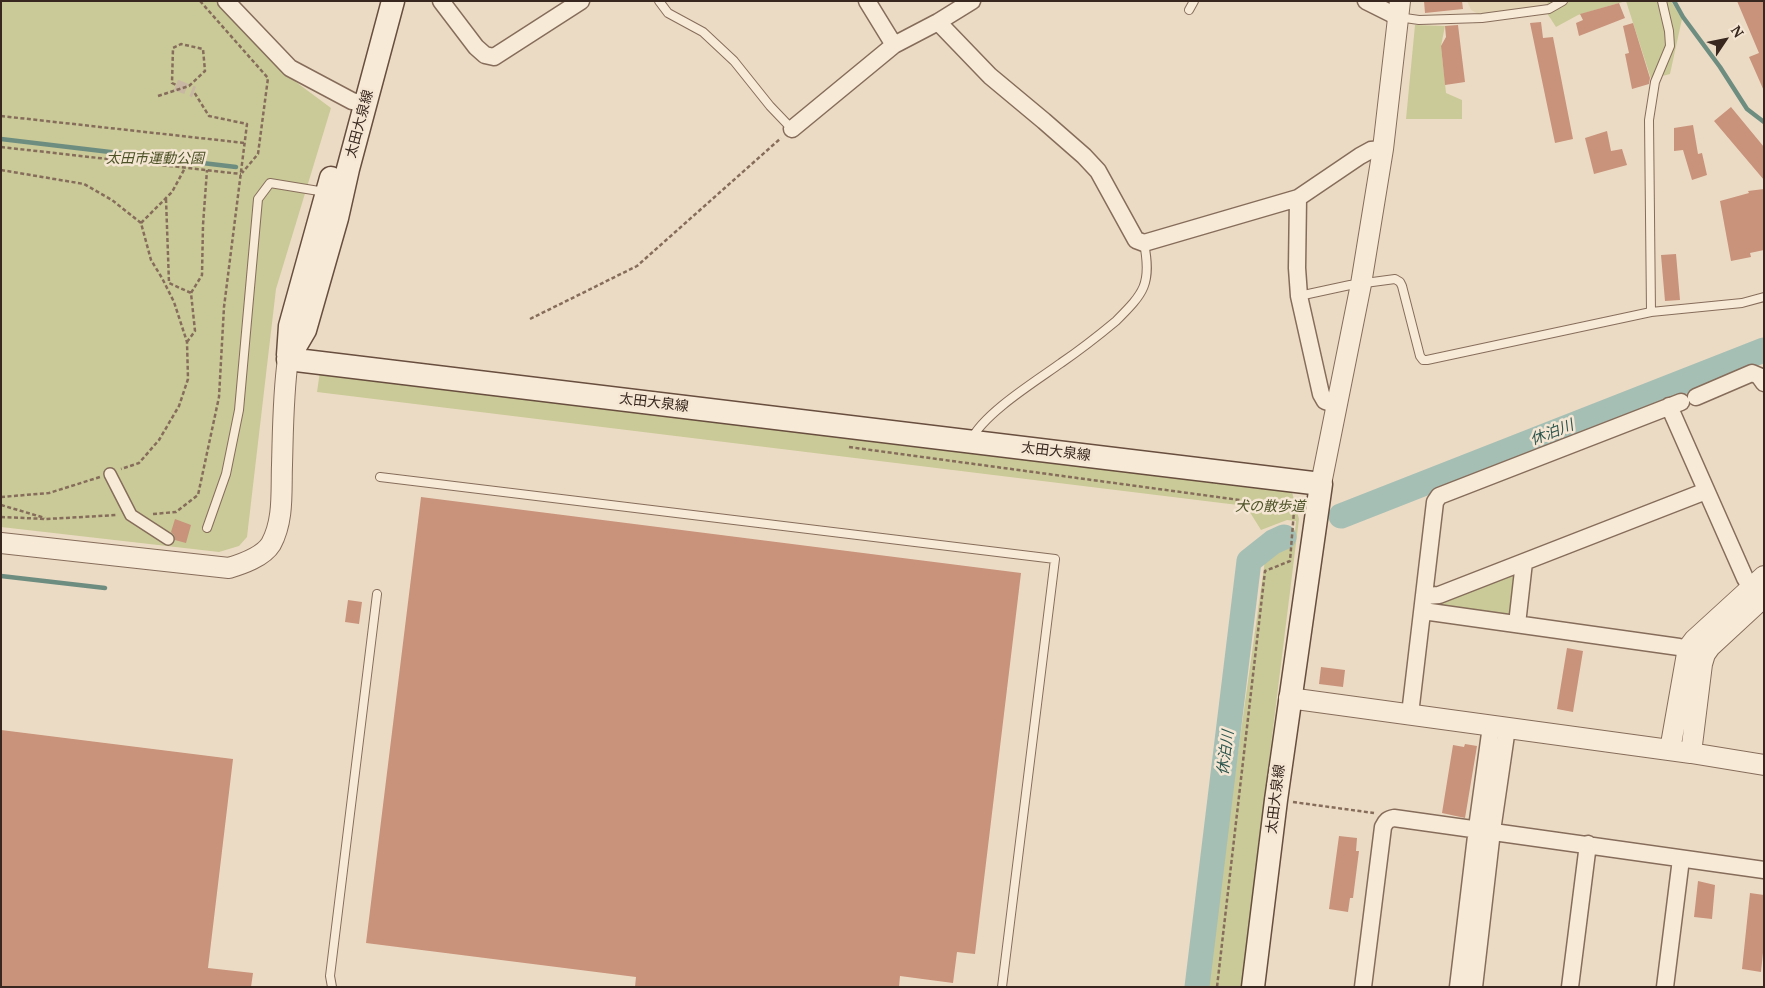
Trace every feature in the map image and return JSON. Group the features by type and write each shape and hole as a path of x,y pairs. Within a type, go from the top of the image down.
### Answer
{"main road":[{"name":"太田大泉線","path":"359,103 379,1"},
{"name":"太田大泉線","path":"393,1 359,103 334,193 290,326 288,359 1320,484 1253,987"}],"street":[{"path":"226,1 290,68 359,103"},
{"path":"867,1 894,45"},
{"path":"792,129 894,45 938,22 972,1"},
{"path":"1320,484 1361,284 1383,149 1399,9 1366,1"},
{"path":"447,3 480,51 485,55 494,57 580,2"},
{"path":"938,22 990,76 1084,156 1098,171 1136,240 1144,243 1298,198 1360,156 1371,150 1383,149"},
{"path":"1298,198 1297,268 1299,296 1321,394 1325,401 1337,405"},
{"path":"1,543 229,568 258,555 270,545 280,517 285,382 288,359"},
{"path":"1410,714 1435,502 1439,496 1752,373 1760,375"},
{"path":"1682,402 1706,491 1761,592 1694,640 1702,664 1691,752"},
{"path":"110,474 131,515 168,539"},
{"path":"1424,604 1439,595 1706,491"},
{"path":"1517,624 1524,562"},
{"path":"1424,604 1517,624 1697,651"},
{"path":"1670,750 1697,651"},
{"path":"1290,698 1691,752 1764,765"},
{"path":"1458,987 1499,727"},
{"path":"1363,987 1383,827 1389,820 1394,818 1484,829 1764,870"},
{"path":"1474,987 1484,829"},
{"path":"1570,987 1588,844"},
{"path":"1665,987 1681,859"}],"lane":[{"path":"659,1 668,14 703,32 734,61 770,106 792,129"},
{"path":"1189,10 1194,1"},
{"path":"1399,9 1419,20 1482,18 1550,9 1563,1"},
{"path":"1651,312 1649,120 1655,82 1670,46 1670,31 1662,1"},
{"path":"207,528 226,474 239,410 258,199 270,183 334,193"},
{"path":"970,442 984,422 1015,396 1116,322 1130,307 1142,292 1147,277 1148,263 1144,243"},
{"path":"1299,296 1395,279 1402,286 1420,356 1423,360 1651,312 1742,303 1763,299"},
{"path":"380,477 1055,559 1002,987"},
{"path":"332,987 330,976 377,594"}],"path":[{"path":"200,1 268,78 258,154 241,174"},
{"path":"158,96 189,86 205,71 202,49 181,44 173,48 171,75 172,83 176,84"},
{"path":"1,517 50,519 176,512 198,495 219,397 224,307 247,124 210,116 194,92"},
{"path":"1,116 245,143"},
{"path":"530,319 637,266 792,129"},
{"path":"1,147 241,174"},
{"path":"142,222 172,192 185,168"},
{"path":"1,170 84,184 112,200 142,222 151,260 174,302 186,342 188,379 179,406 159,440 139,463 49,493 1,497"},
{"path":"186,342 195,331 190,293 202,275 207,170"},
{"path":"166,199 169,283 190,293"},
{"path":"1,505 50,519"},
{"path":"1290,802 1376,813 1389,820"}],"shaded area":[{"path":"1467,1 1548,1 1546,8 1478,14 1471,10"}],"green space":[{"name":"太田市運動公園","path":"1,1 221,1 296,82 331,108 276,289 247,537 239,546 219,552 1,527"},
{"path":"1548,1 1626,1 1578,15 1556,27 1545,10"},
{"path":"1626,1 1671,1 1682,19 1670,74 1651,79"},
{"path":"1415,25 1445,26 1441,46 1446,93 1462,100 1462,119 1406,119"},
{"name":"犬の散歩道","path":"320,371 1292,492 1299,519 1241,987 1205,987 1265,560 1294,540 1296,521 1287,520 1261,530 1246,506 317,392"},
{"path":"1510,574 1517,575 1512,613 1508,616 1437,607 1437,603"}],"building":[{"path":"1424,1 1462,1 1463,9 1425,13"},
{"path":"1737,1 1764,1 1764,91 1749,57 1759,53"},
{"path":"1619,3 1625,18 1579,36 1576,23 1583,20 1580,14"},
{"path":"1541,22 1543,38 1553,37 1573,139 1555,143 1530,23"},
{"path":"1633,23 1650,78 1649,84 1632,89 1625,54 1629,53 1623,26"},
{"path":"1458,25 1465,82 1445,85 1441,46 1446,37 1445,26"},
{"path":"1731,107 1764,147 1764,180 1714,121"},
{"path":"1693,125 1698,154 1702,153 1707,175 1692,180 1683,150 1674,151 1674,128"},
{"path":"1607,131 1611,151 1622,149 1627,165 1594,174 1585,138"},
{"path":"1764,189 1764,250 1750,253 1751,257 1731,261 1720,201 1749,193 1748,191"},
{"path":"1676,254 1680,300 1665,301 1661,255"},
{"path":"421,497 1021,573 975,954 957,952 953,983 900,976 899,987 635,987 636,977 366,943"},
{"path":"175,519 191,525 186,543 175,540 171,532"},
{"path":"348,600 362,602 359,624 345,622"},
{"path":"1567,648 1583,651 1573,712 1557,709"},
{"path":"1321,667 1345,670 1343,687 1319,684"},
{"path":"1,730 233,759 208,968 253,973 251,987 1,987"},
{"path":"1465,744 1477,746 1465,818 1442,813 1453,745 1464,747"},
{"path":"1339,836 1357,838 1356,851 1359,851 1353,898 1350,898 1348,912 1329,909"},
{"path":"1698,881 1715,885 1712,919 1694,917"},
{"path":"1750,893 1764,895 1764,943 1761,972 1742,969"}],"waterway":[{"path":"1674,1 1683,17 1720,67 1747,109 1764,122"},
{"path":"1,139 236,167"},
{"name":"休泊川","path":"1341,516 1764,350"},
{"name":"休泊川","path":"1197,987 1249,561 1273,542 1284,537"},
{"path":"1,576 105,588"}],"tunnel":[{"path":"176,85 194,92"}]}
